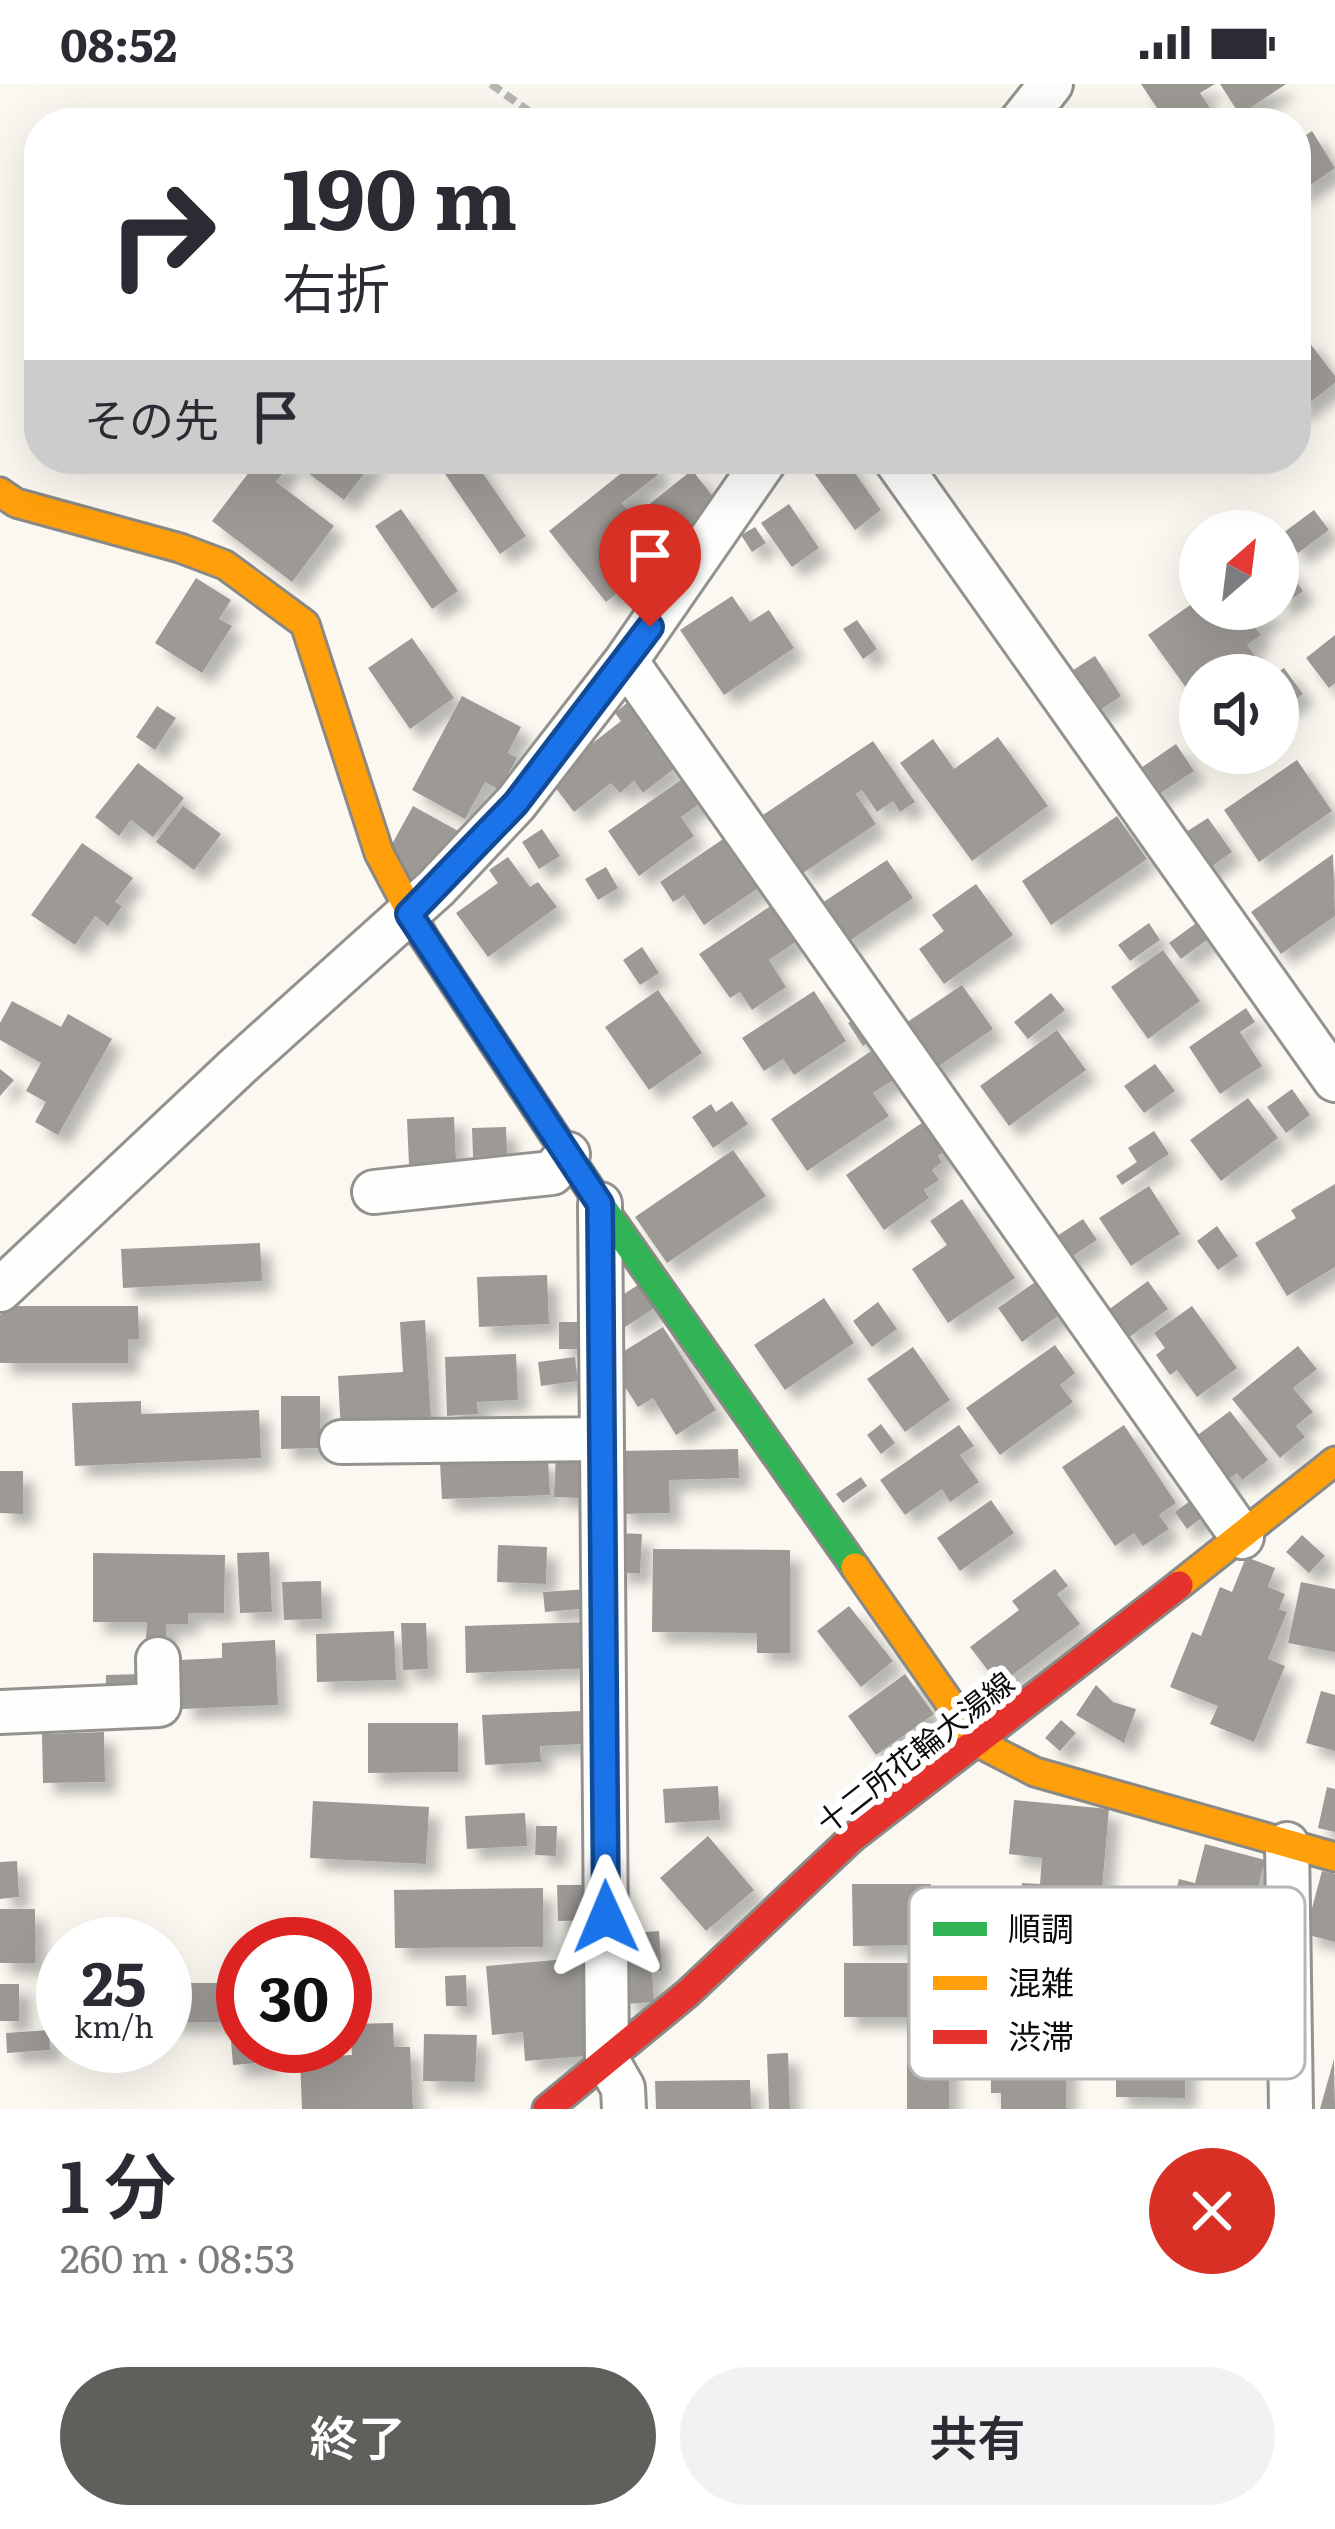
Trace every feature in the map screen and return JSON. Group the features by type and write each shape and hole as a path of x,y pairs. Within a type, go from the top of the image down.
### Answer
{"street":[{"path":"1032,108 1051,84"},
{"path":"0,1290 220,1082 409,914 516,803 626,661 756,474"},
{"path":"907,474 1335,1080"},
{"path":"0,492 16,503 225,565 305,624 379,853 409,914 600,1204 977,1742 1035,1772 1335,1857"},
{"path":"626,661 1242,1537"},
{"path":"374,1192 553,1172 568,1154"},
{"path":"600,1204 607,2060 623,2088 624,2109"},
{"path":"341,1442 602,1438"},
{"name":"十二所花輪大湯線","path":"547,2109 688,1993 851,1838 1335,1461"},
{"path":"0,1712 159,1705 158,1659"},
{"path":"1287,1844 1288,1887"},
{"path":"1291,2079 1291,2109"}],"path":[{"path":"491,84 524,108"}],"building":[{"path":"1141,84 1215,84 1200,93 1210,108 1157,108"},
{"path":"1220,84 1286,84 1250,108 1235,108"},
{"path":"1311,132 1335,168 1311,185"},
{"path":"1311,345 1335,376 1335,383 1311,401"},
{"path":"248,474 282,474 276,482 334,526 292,582 212,521"},
{"path":"309,474 364,474 344,500"},
{"path":"445,474 483,474 526,536 500,554"},
{"path":"620,474 659,474 622,503 657,547 628,571 634,580 606,602 549,531"},
{"path":"687,474 695,474 719,504 686,530 692,538 675,552 642,510"},
{"path":"815,474 856,474 881,510 855,530"},
{"path":"789,504 819,548 792,567 761,523"},
{"path":"401,509 458,591 432,609 375,526"},
{"path":"1314,510 1329,530 1299,552 1299,521"},
{"path":"755,527 766,543 752,552 741,535"},
{"path":"196,578 231,600 219,619 232,626 202,673 155,643"},
{"path":"732,596 750,622 769,610 794,648 724,695 680,630"},
{"path":"1179,613 1179,630 1257,630 1261,635 1247,645 1254,654 1179,654 1179,678 1148,635"},
{"path":"857,620 877,649 863,659 843,629"},
{"path":"1335,635 1335,683 1329,688 1306,658"},
{"path":"412,638 454,698 410,729 368,668"},
{"path":"1095,656 1121,696 1093,715 1067,674"},
{"path":"462,696 521,727 508,753 517,758 499,790 485,782 465,819 412,790"},
{"path":"634,697 655,724 646,732 675,768 643,793 634,781 620,793 611,783 574,812 548,778 621,721 615,713"},
{"path":"157,706 176,718 155,750 136,737"},
{"path":"998,737 1048,806 972,861 900,763 933,739 954,769"},
{"path":"873,741 915,802 900,812 893,801 877,812 862,790 856,794 876,824 803,873 763,815"},
{"path":"1176,744 1179,774 1189,774 1153,798 1135,772"},
{"path":"138,763 184,798 153,837 131,820 119,836 95,817"},
{"path":"1299,763 1332,811 1259,862 1224,810 1277,774 1299,774"},
{"path":"688,775 705,800 681,817 694,836 639,876 608,831"},
{"path":"183,806 221,834 194,870 156,842"},
{"path":"413,806 460,832 414,888 391,846"},
{"path":"1117,816 1147,859 1051,925 1022,881"},
{"path":"1208,818 1232,852 1203,873 1178,837"},
{"path":"542,829 560,856 539,869 522,842"},
{"path":"729,835 763,885 704,925 684,895 673,902 660,882"},
{"path":"82,843 133,878 115,902 122,906 108,926 95,916 75,945 31,915"},
{"path":"1333,854 1335,916 1281,954 1251,912"},
{"path":"508,857 530,887 538,882 557,907 488,957 456,913 498,883 489,870"},
{"path":"887,860 913,898 845,944 819,905"},
{"path":"606,867 618,888 598,900 585,879"},
{"path":"976,884 1013,935 944,984 919,949 944,931 932,915"},
{"path":"772,905 797,941 769,960 786,987 752,1010 740,992 730,998 699,954"},
{"path":"1199,921 1211,937 1181,959 1169,943"},
{"path":"1149,923 1160,940 1130,961 1118,945"},
{"path":"642,947 659,973 640,985 623,960"},
{"path":"1163,950 1200,1001 1148,1039 1111,987"},
{"path":"962,985 993,1029 930,1072 900,1027"},
{"path":"658,990 702,1053 649,1090 605,1027"},
{"path":"814,991 846,1041 794,1075 783,1059 764,1071 742,1038"},
{"path":"1051,993 1065,1010 1028,1039 1014,1022"},
{"path":"12,1001 61,1027 68,1014 112,1039 58,1135 35,1122 46,1102 26,1091 41,1063 0,1040 0,1023"},
{"path":"1246,1008 1255,1022 1240,1032 1262,1066 1220,1094 1189,1047"},
{"path":"858,1017 873,1039 863,1046 848,1023"},
{"path":"1057,1030 1086,1070 1009,1126 980,1086"},
{"path":"877,1047 898,1077 873,1093 889,1116 807,1171 771,1119"},
{"path":"1155,1064 1175,1091 1144,1113 1124,1086"},
{"path":"0,1069 14,1080 0,1096"},
{"path":"1292,1089 1310,1115 1286,1133 1267,1107"},
{"path":"1248,1098 1278,1138 1221,1181 1190,1140"},
{"path":"732,1101 748,1124 713,1148 692,1117 711,1104 716,1112"},
{"path":"454,1117 456,1162 409,1165 407,1119"},
{"path":"929,1118 949,1147 932,1170 939,1180 924,1190 929,1198 884,1230 846,1175"},
{"path":"506,1127 507,1156 473,1157 472,1128"},
{"path":"1154,1131 1169,1154 1122,1185 1116,1176 1137,1162 1128,1148"},
{"path":"733,1150 766,1196 667,1263 635,1217"},
{"path":"1335,1184 1335,1267 1287,1296 1255,1243 1296,1218 1291,1210"},
{"path":"1149,1186 1180,1234 1131,1266 1099,1218"},
{"path":"962,1199 1015,1278 948,1323 912,1269 947,1245 930,1221"},
{"path":"1083,1219 1097,1240 1062,1263 1048,1242"},
{"path":"1217,1226 1238,1256 1218,1270 1197,1241"},
{"path":"260,1243 262,1281 123,1288 121,1249"},
{"path":"547,1275 549,1324 479,1327 477,1277"},
{"path":"1038,1280 1062,1313 1022,1342 998,1308"},
{"path":"1148,1281 1168,1309 1128,1338 1108,1310"},
{"path":"641,1283 656,1307 625,1327 610,1303"},
{"path":"824,1298 854,1343 785,1390 754,1345"},
{"path":"878,1302 897,1329 872,1347 853,1321"},
{"path":"12,1306 138,1306 139,1339 128,1339 128,1363 0,1363 0,1315"},
{"path":"1192,1306 1237,1368 1197,1397 1177,1370 1170,1375 1156,1355 1165,1348 1154,1333"},
{"path":"425,1320 431,1420 341,1434 338,1376 403,1372 400,1322"},
{"path":"559,1322 585,1322 585,1349 559,1349"},
{"path":"663,1327 716,1410 676,1435 653,1398 638,1407 608,1361"},
{"path":"1055,1345 1075,1373 1060,1385 1073,1402 1000,1455 966,1408"},
{"path":"1298,1346 1317,1369 1293,1388 1313,1412 1296,1426 1305,1437 1280,1458 1232,1399"},
{"path":"913,1347 950,1400 905,1432 867,1379"},
{"path":"516,1354 518,1400 477,1402 478,1414 447,1416 445,1357"},
{"path":"575,1357 578,1381 541,1386 538,1362"},
{"path":"281,1396 320,1396 320,1448 281,1449"},
{"path":"141,1401 141,1414 259,1410 261,1458 75,1466 72,1403"},
{"path":"1230,1411 1268,1460 1242,1480 1237,1473 1220,1486 1187,1443"},
{"path":"881,1424 895,1443 881,1454 867,1435"},
{"path":"959,1425 974,1446 960,1455 979,1482 950,1502 942,1489 905,1515 880,1480"},
{"path":"1124,1425 1176,1503 1159,1515 1169,1529 1143,1546 1134,1533 1115,1546 1062,1467"},
{"path":"738,1449 739,1478 669,1480 670,1513 619,1514 617,1451"},
{"path":"556,1454 583,1455 581,1498 554,1497"},
{"path":"548,1459 550,1495 442,1499 440,1463"},
{"path":"0,1471 23,1471 23,1514 0,1513"},
{"path":"861,1477 867,1486 843,1503 836,1494"},
{"path":"1194,1498 1207,1514 1187,1529 1175,1512"},
{"path":"991,1500 1014,1533 960,1571 937,1538"},
{"path":"617,1533 642,1534 640,1573 615,1573"},
{"path":"1302,1535 1325,1556 1309,1573 1286,1552"},
{"path":"498,1545 547,1547 546,1584 497,1582"},
{"path":"653,1549 790,1550 790,1653 757,1653 757,1633 652,1632"},
{"path":"269,1552 272,1612 240,1613 237,1553"},
{"path":"93,1553 225,1555 224,1613 188,1613 188,1624 166,1624 166,1639 146,1639 147,1622 93,1622"},
{"path":"1246,1557 1275,1568 1268,1587 1285,1594 1279,1609 1287,1612 1268,1659 1285,1666 1254,1742 1210,1724 1218,1706 1170,1687 1192,1632 1201,1636 1220,1587 1232,1592"},
{"path":"1055,1569 1068,1586 1057,1594 1080,1624 999,1685 970,1647 1019,1610 1012,1601"},
{"path":"321,1581 322,1619 284,1620 282,1582"},
{"path":"1301,1582 1335,1589 1335,1652 1288,1643"},
{"path":"589,1589 591,1608 545,1612 543,1592"},
{"path":"849,1606 893,1661 861,1687 817,1631"},
{"path":"594,1622 596,1668 466,1673 465,1626"},
{"path":"401,1623 426,1623 428,1669 403,1670"},
{"path":"394,1631 396,1680 317,1682 316,1634"},
{"path":"275,1640 278,1705 182,1709 180,1660 222,1658 222,1643"},
{"path":"142,1674 143,1694 106,1695 106,1675"},
{"path":"905,1674 934,1714 876,1755 848,1716"},
{"path":"1096,1685 1113,1702 1136,1709 1124,1743 1076,1715"},
{"path":"1321,1691 1335,1695 1335,1751 1306,1743"},
{"path":"581,1711 583,1744 540,1746 541,1762 485,1765 482,1715"},
{"path":"1061,1720 1076,1733 1060,1751 1045,1738"},
{"path":"368,1723 458,1723 458,1772 368,1773"},
{"path":"104,1732 105,1782 43,1783 42,1734"},
{"path":"718,1786 720,1820 665,1823 663,1789"},
{"path":"1327,1787 1335,1789 1335,1832 1318,1828"},
{"path":"1014,1800 1109,1809 1102,1887 1022,1887 1022,1883 1040,1884 1042,1858 1009,1854"},
{"path":"313,1801 429,1807 426,1864 310,1858"},
{"path":"525,1813 527,1846 467,1849 465,1816"},
{"path":"536,1826 557,1826 556,1856 535,1855"},
{"path":"708,1836 754,1890 706,1931 660,1878"},
{"path":"1205,1844 1265,1860 1258,1887 1177,1887 1179,1879 1195,1883"},
{"path":"17,1861 19,1897 0,1899 0,1862"},
{"path":"1322,1871 1335,1874 1335,1942 1305,1934"},
{"path":"852,1884 931,1884 909,1887 909,1945 853,1946"},
{"path":"557,1885 597,1885 598,1920 558,1921"},
{"path":"543,1888 543,1947 395,1948 394,1890"},
{"path":"0,1909 35,1909 35,1963 0,1963"},
{"path":"659,1931 662,1971 652,1972 654,2002 624,2004 618,1934"},
{"path":"590,1957 599,2055 525,2061 523,2032 492,2035 486,1966"},
{"path":"844,1963 909,1963 909,2079 949,2079 949,2109 907,2109 907,2017 844,2017"},
{"path":"466,1975 467,2006 446,2006 445,1976"},
{"path":"192,1983 216,1983 216,2022 192,2022"},
{"path":"0,1984 19,1984 19,2021 0,2021"},
{"path":"372,2023 393,2023 394,2047 410,2047 413,2109 302,2109 301,2073 372,2073"},
{"path":"36,2031 36,2051 7,2053 6,2033"},
{"path":"424,2034 477,2035 475,2082 423,2081"},
{"path":"788,2053 790,2109 769,2109 767,2054"},
{"path":"1334,2059 1335,2109 1320,2109"},
{"path":"991,2079 1066,2079 1066,2109 1001,2109 1001,2093 991,2093"},
{"path":"1116,2079 1185,2079 1185,2098 1116,2097"},
{"path":"750,2080 751,2109 656,2109 655,2081"}],"traffic: fast":[{"path":"423,936 600,1204 855,1567"}],"traffic: slow":[{"path":"0,492 16,503 225,565 305,624 379,853 423,936"},
{"path":"1179,1585 1335,1461"},
{"path":"855,1567 977,1742 1035,1772 1335,1857"}],"traffic: jam":[{"path":"547,2109 688,1993 852,1838 1179,1585"}],"route":[{"path":"606,1917 600,1204 409,914 516,803 650,627"}]}
